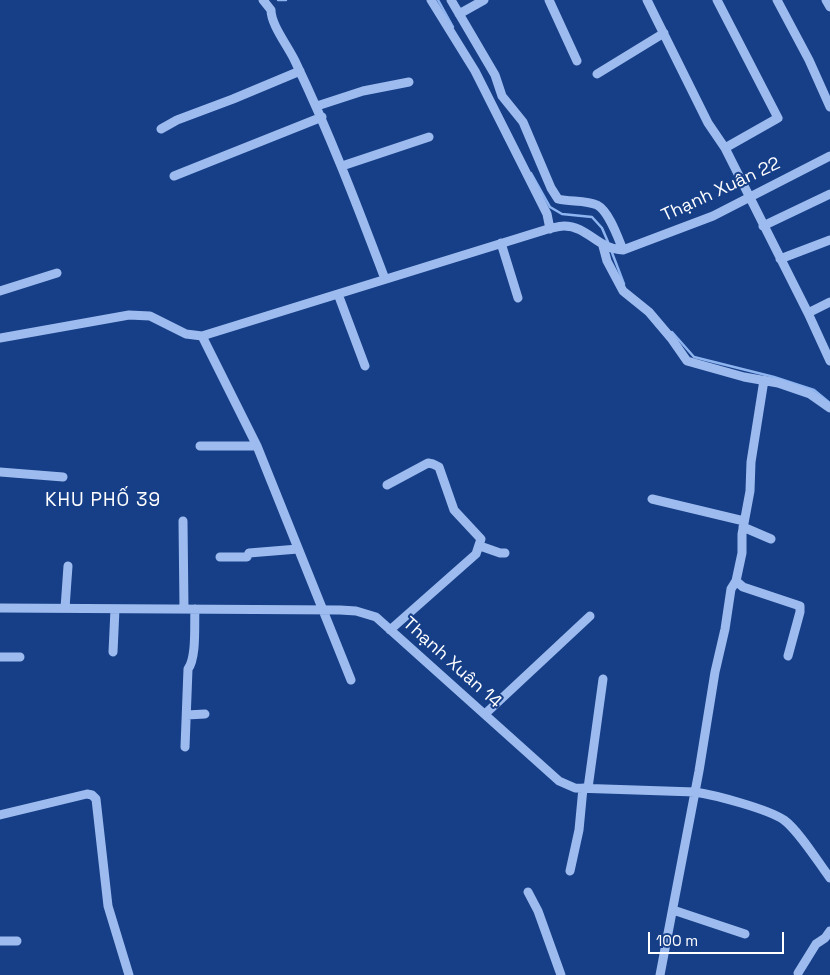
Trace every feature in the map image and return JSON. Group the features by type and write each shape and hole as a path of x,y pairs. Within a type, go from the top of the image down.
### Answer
{"street":[{"path":"263,0 271,10 271,17 322,116 385,279"},
{"path":"432,0 475,71 543,206 550,229"},
{"path":"0,338 129,315 150,316 186,334 202,336 564,226 584,231 603,246 623,250 610,220 600,206 558,199 551,188 523,122 502,96 495,75 451,0"},
{"path":"459,14 484,0"},
{"path":"549,0 577,60"},
{"path":"647,0 708,123 724,148 808,313 830,361"},
{"path":"716,0 778,118 724,148"},
{"path":"777,0 809,60 830,107"},
{"path":"826,0 830,7"},
{"path":"597,74 664,33"},
{"path":"161,129 177,120 300,71"},
{"path":"317,106 363,91 409,82"},
{"path":"174,176 322,116"},
{"path":"342,166 429,137"},
{"name":"Thạnh Xuân 22","path":"623,250 714,216 830,156"},
{"path":"763,226 830,194"},
{"path":"780,258 830,240"},
{"path":"501,244 518,298"},
{"path":"603,246 607,261 623,291 649,312 688,361 744,377 778,382 810,394 830,408"},
{"path":"0,291 57,273"},
{"path":"338,294 365,366"},
{"path":"808,313 830,302"},
{"path":"202,336 257,446 351,680"},
{"path":"660,975 731,589 736,581 742,552 744,524 750,491 750,462 764,380"},
{"path":"200,446 257,446"},
{"path":"387,485 428,463 439,467 454,510 482,539 476,554 390,630"},
{"path":"0,472 63,477"},
{"path":"652,499 744,524 771,540"},
{"path":"183,521 184,609"},
{"path":"480,546 505,553"},
{"path":"220,557 247,557 249,553 298,550"},
{"path":"65,608 68,566"},
{"path":"736,581 743,587 800,606 788,656"},
{"name":"Thạnh Xuân 14","path":"0,608 323,610 356,611 376,617 559,781 576,788 710,794 774,815 785,821 830,878"},
{"path":"113,652 115,609"},
{"path":"185,747 188,669 191,666 195,609"},
{"path":"485,714 590,616"},
{"path":"0,657 20,657"},
{"path":"570,871 579,830 603,679"},
{"path":"187,715 205,714"},
{"path":"0,815 87,794 92,795 96,799 108,906 129,975"},
{"path":"528,892 538,910 561,975"},
{"path":"673,910 746,934"},
{"path":"798,973 816,944 828,938"},
{"path":"0,941 17,941"}],"waterway":[{"path":"278,0 286,0"},
{"path":"438,0 453,27"},
{"path":"531,173 550,207 562,214 592,217 602,228 608,242"},
{"path":"611,250 624,284"},
{"path":"672,332 694,357 774,377 814,390 830,403"}],"district":[{"name":"KHU PHỐ 39","path":"103,501"}]}
